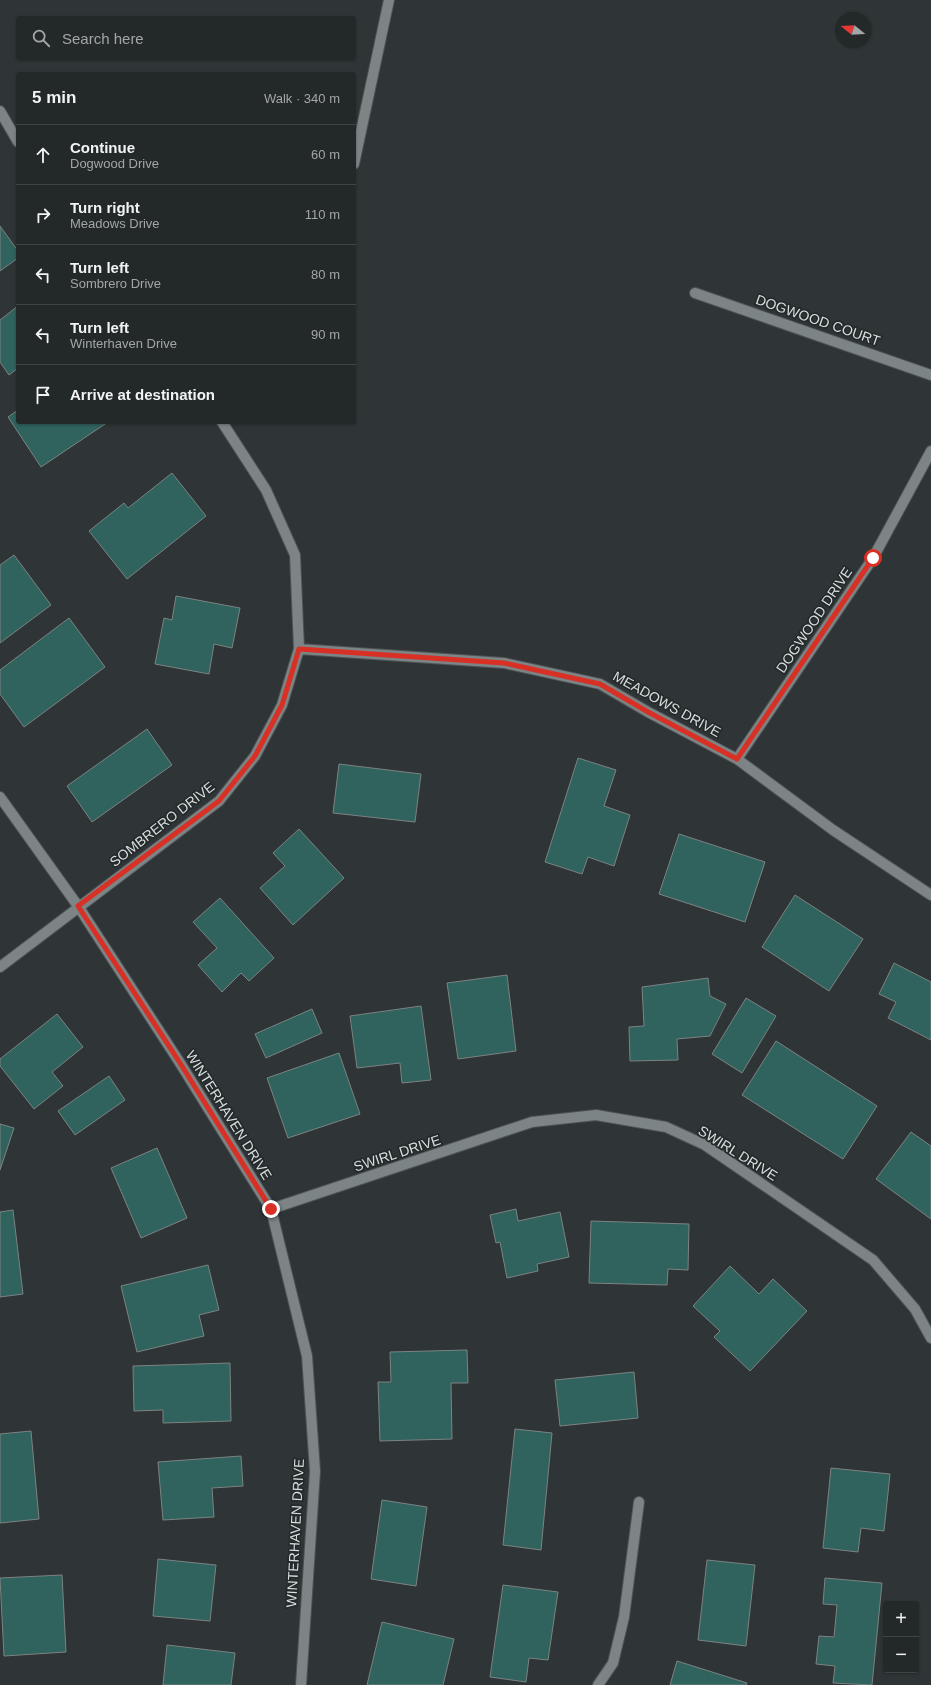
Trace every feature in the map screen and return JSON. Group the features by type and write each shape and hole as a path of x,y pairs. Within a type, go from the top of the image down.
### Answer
{"street":[{"path":"356,155 389,0"},
{"path":"0,111 16,139"},
{"name":"DOGWOOD COURT","path":"695,292 931,375"},
{"name":"SOMBRERO DRIVE","path":"0,967 78,906 219,801 255,756 282,705 299,649 295,555 266,490 223,424"},
{"name":"DOGWOOD DRIVE","path":"737,759 873,558 931,451"},
{"name":"MEADOWS DRIVE","path":"299,649 504,663 600,684 648,712 737,759 833,830 931,895"},
{"name":"WINTERHAVEN DRIVE","path":"0,797 78,906 180,1063 271,1209 307,1356 315,1471 300,1685"},
{"name":"SWIRL DRIVE","path":"271,1209 532,1122 596,1115 666,1128 705,1145 873,1260 915,1309 931,1338"},
{"path":"598,1685 613,1663 624,1616 639,1502"}],"building":[{"path":"0,226 16,248 16,259 0,271"},
{"path":"16,308 16,370 9,375 0,362 0,320"},
{"path":"16,411 16,424 105,424 41,467 8,417"},
{"path":"172,473 206,516 127,579 89,531 124,503 128,508"},
{"path":"14,555 51,605 0,643 0,565"},
{"path":"176,596 240,608 232,648 214,644 209,674 155,664 164,618 172,620"},
{"path":"69,618 105,667 24,727 0,694 0,670"},
{"path":"147,729 172,765 92,822 67,786"},
{"path":"578,758 616,770 604,806 630,815 614,866 588,857 582,874 545,862"},
{"path":"339,764 421,774 415,822 333,813"},
{"path":"299,829 344,878 293,925 260,888 285,866 273,853"},
{"path":"679,834 765,862 745,922 659,894"},
{"path":"795,895 863,939 829,991 762,947"},
{"path":"220,898 274,958 249,981 241,973 222,992 198,965 217,948 193,922"},
{"path":"894,963 931,982 931,1040 888,1018 896,1002 879,994"},
{"path":"507,975 516,1051 458,1059 447,983"},
{"path":"708,978 710,996 726,1004 710,1036 677,1039 678,1060 630,1061 629,1027 644,1026 642,987"},
{"path":"746,998 776,1016 742,1073 712,1054"},
{"path":"421,1006 431,1080 402,1083 400,1063 357,1068 350,1016"},
{"path":"312,1009 322,1033 266,1058 255,1034"},
{"path":"57,1014 83,1047 52,1072 63,1086 34,1109 0,1066 0,1059"},
{"path":"776,1041 877,1106 843,1159 742,1095"},
{"path":"339,1053 360,1114 288,1138 267,1078"},
{"path":"109,1076 125,1100 75,1135 58,1111"},
{"path":"0,1124 14,1128 0,1170"},
{"path":"911,1132 931,1146 931,1219 876,1179"},
{"path":"157,1148 187,1218 141,1238 111,1168"},
{"path":"516,1209 518,1221 560,1212 569,1257 537,1264 538,1271 507,1278 500,1242 496,1243 490,1215"},
{"path":"13,1210 23,1294 0,1297 0,1212"},
{"path":"591,1221 689,1224 688,1270 668,1269 667,1285 589,1283"},
{"path":"208,1265 219,1310 199,1315 204,1336 137,1352 121,1286"},
{"path":"730,1266 759,1294 773,1279 807,1311 750,1371 714,1337 720,1331 693,1306"},
{"path":"467,1350 468,1383 451,1383 452,1439 380,1441 378,1382 391,1382 390,1352"},
{"path":"230,1363 231,1421 163,1423 163,1410 134,1411 133,1366"},
{"path":"634,1372 638,1418 560,1426 555,1380"},
{"path":"515,1429 552,1433 541,1550 503,1545"},
{"path":"31,1431 39,1519 0,1523 0,1434"},
{"path":"241,1456 243,1486 212,1488 214,1517 163,1520 158,1462"},
{"path":"831,1468 890,1474 884,1531 861,1528 858,1552 823,1548"},
{"path":"382,1500 427,1507 416,1586 371,1579"},
{"path":"158,1559 216,1565 210,1621 153,1616"},
{"path":"707,1560 755,1565 746,1646 698,1640"},
{"path":"62,1575 66,1652 4,1656 0,1578"},
{"path":"825,1578 882,1583 872,1685 833,1683 835,1666 816,1664 819,1636 834,1637 837,1605 823,1604"},
{"path":"503,1585 558,1592 548,1660 529,1658 526,1682 490,1677"},
{"path":"382,1622 454,1639 443,1685 367,1685"},
{"path":"167,1645 235,1653 231,1685 163,1685"},
{"path":"677,1661 747,1683 746,1685 670,1685"}],"route":[{"path":"271,1209 180,1063 78,906 219,801 255,756 282,705 299,649 504,663 600,684 648,712 737,759 873,558"}]}
